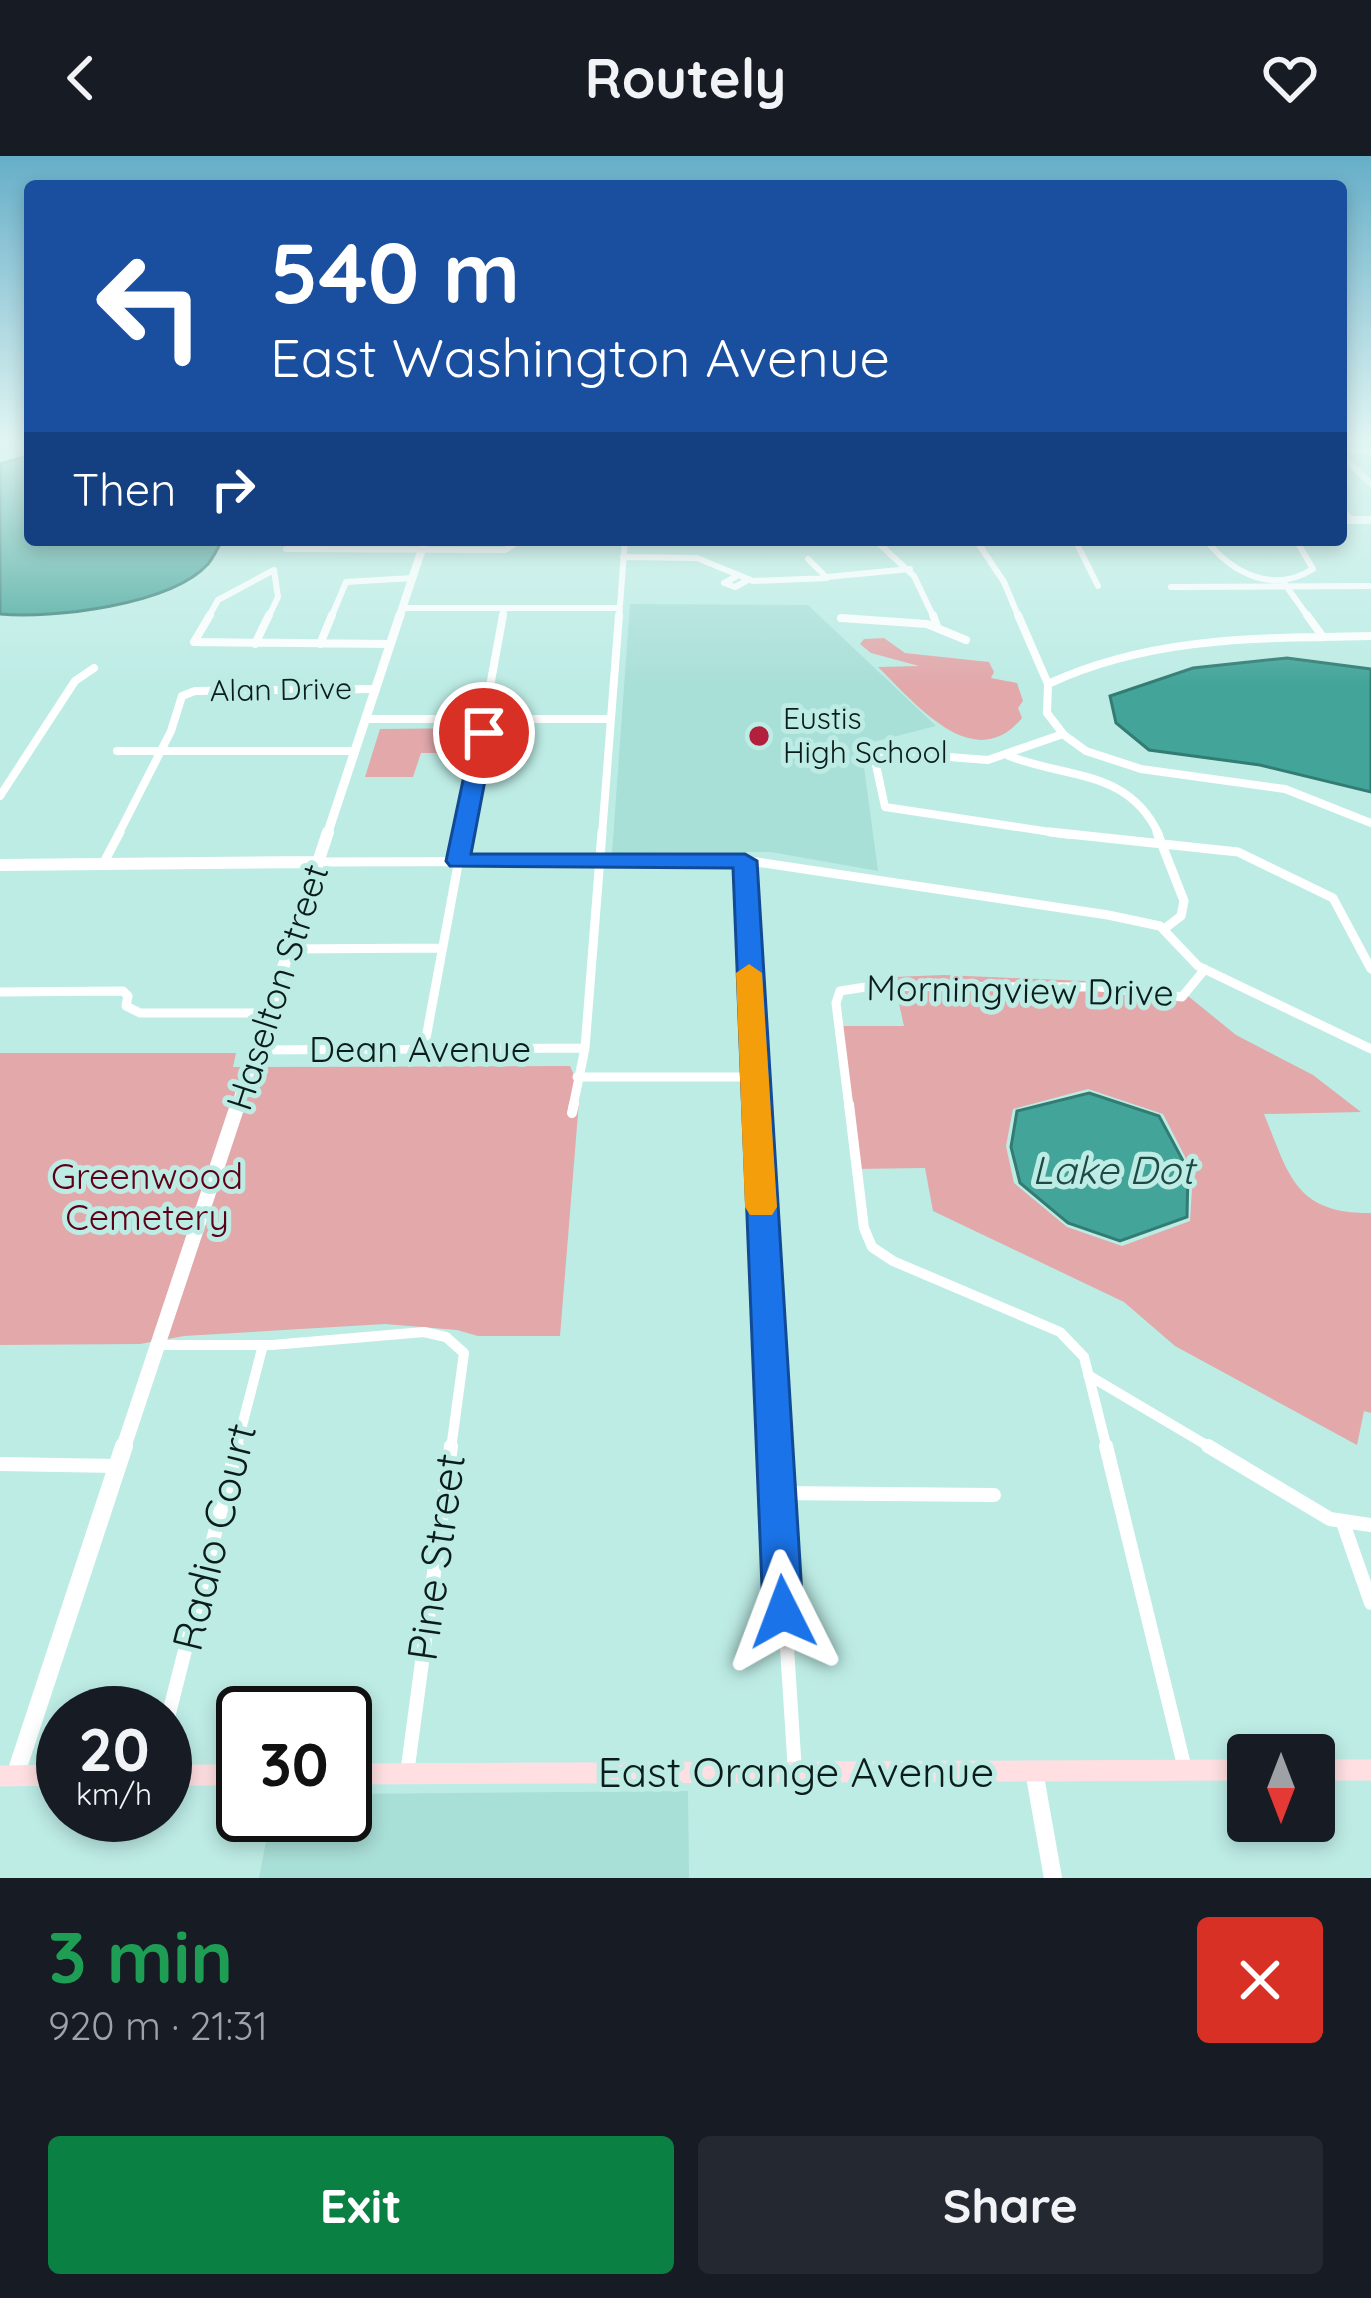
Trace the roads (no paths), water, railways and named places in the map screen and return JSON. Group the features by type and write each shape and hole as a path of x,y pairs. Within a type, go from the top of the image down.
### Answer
{"main road":[{"name":"East Orange Avenue","path":"372,1774 1227,1770"},
{"path":"1335,1770 1371,1770"}],"street":[{"path":"288,546 286,550 396,546"},
{"name":"Haselton Street","path":"7,1776 118,1466 423,546"},
{"path":"444,546 513,546"},
{"path":"572,1113 585,1048 624,546"},
{"path":"882,546 910,569 928,598 937,626"},
{"path":"980,546 1004,582 1048,684 1047,713 1063,734 1086,749 1124,763 1271,786 1330,803 1371,823"},
{"path":"1078,546 1098,586"},
{"path":"1211,546 1228,567 1284,583 1313,569 1300,546"},
{"path":"623,556 697,558 748,580 777,583 910,569"},
{"path":"808,559 827,577"},
{"path":"255,644 278,597 275,570 218,600 194,641 255,644 390,644"},
{"path":"737,576 724,584 735,587 748,580"},
{"path":"320,644 346,582 412,578"},
{"path":"1284,583 1323,637"},
{"path":"1172,587 1370,586"},
{"path":"402,608 620,608"},
{"path":"424,1049 504,609"},
{"path":"841,618 937,626 965,640"},
{"path":"1048,684 1079,670 1175,645 1371,636"},
{"path":"0,796 75,681 94,668"},
{"name":"Alan Drive","path":"160,752 186,693 376,689"},
{"path":"366,719 610,719"},
{"path":"1063,734 1009,756 962,760 883,752 876,765 885,808 1160,846 1226,849 1316,886 1339,905 1371,969"},
{"path":"117,752 356,752"},
{"path":"103,864 160,752"},
{"path":"1009,756 1041,770 1130,793 1146,810 1184,901 1181,916 1164,929"},
{"path":"745,861 776,1493 795,1772"},
{"path":"0,866 745,861 1108,915 1164,929 1183,955 1204,969 1371,1049"},
{"path":"289,949 442,948"},
{"name":"Morningview Drive","path":"1088,1375 1078,1347 1060,1332 893,1262 872,1247 862,1207 838,994 851,987 872,986 1070,986 1183,998 1204,969"},
{"path":"0,992 122,991 128,996 126,1006 140,1013 268,1012"},
{"name":"Dean Avenue","path":"256,1050 585,1048"},
{"name":"Dean Avenue","path":"578,1078 754,1077"},
{"name":"Pine Street","path":"263,1346 424,1332 456,1343 464,1353 407,1774"},
{"path":"158,1346 263,1346"},
{"name":"Radio Court","path":"176,1686 263,1346"},
{"path":"1088,1375 1298,1501 1343,1523 1371,1525"},
{"path":"1088,1375 1186,1771"},
{"path":"0,1464 118,1466"},
{"path":"776,1493 994,1495"},
{"path":"1343,1523 1371,1603"},
{"path":"1034,1772 1053,1878"}],"water":[{"path":"0,524 24,524 24,546 218,546 208,564 191,578 140,599 79,611 0,614"},
{"path":"1287,658 1371,669 1371,792 1260,765 1149,750 1116,723 1110,696 1193,668"},
{"name":"Lake Dot","path":"1089,1093 1159,1116 1188,1170 1187,1217 1120,1241 1068,1223 1020,1183 1011,1147 1017,1111"}],"place":[{"name":"Eustis High School","path":"759,736"}],"park label":[{"name":"Greenwood Cemetery","path":"147,1196"}]}
